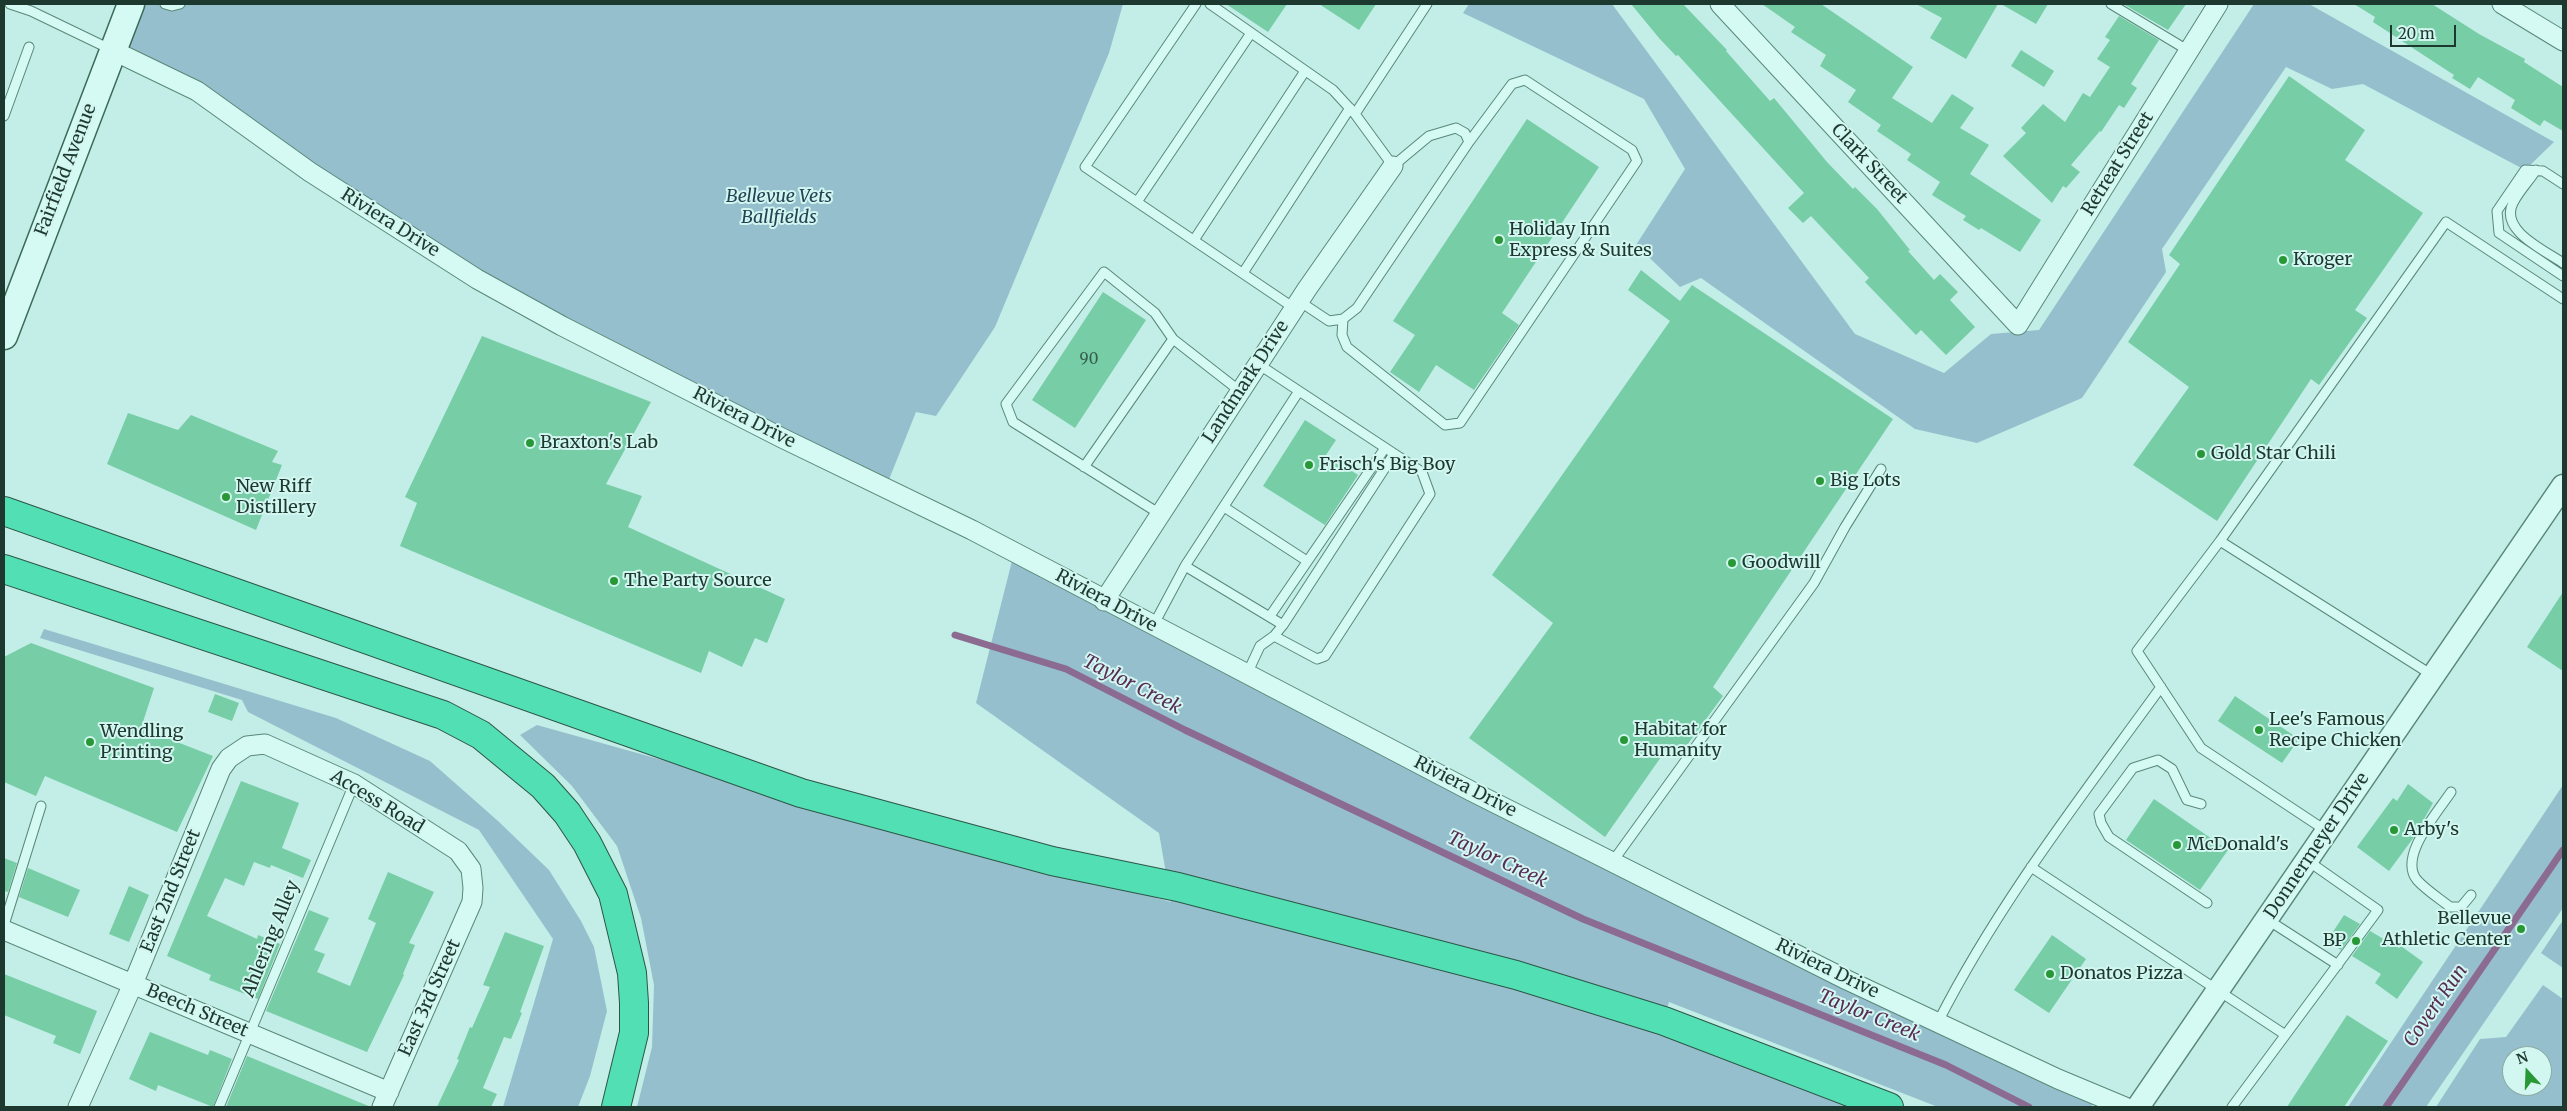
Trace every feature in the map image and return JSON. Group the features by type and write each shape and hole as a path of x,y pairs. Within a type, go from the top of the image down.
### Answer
{"highway":[{"path":"4,511 801,792 1052,861 1178,887 1507,972 1664,1021 1889,1107"},
{"path":"4,569 443,714 481,735 543,786 567,813 587,843 613,894 632,973 634,1033 616,1107"}],"main road":[{"name":"Fairfield Avenue","path":"4,336 130,4"}],"street":[{"name":"Clark Street","path":"1720,4 2018,325"},
{"name":"Retreat Street","path":"2018,325 2218,4"},
{"path":"2502,4 2563,41"},
{"name":"Riviera Drive","path":"112,50 197,91 310,172 504,295 782,438 972,530 1153,627 1471,791 1839,976 2058,1079 2125,1107"},
{"name":"Landmark Drive","path":"1104,601 1297,305 1393,166"},
{"name":"Donnermeyer Drive","path":"2138,1107 2268,920 2432,675 2563,486"},
{"name":"Access Road","path":"228,758 248,746 265,744 354,784 458,851 472,869 473,888"},
{"name":"East 2nd Street","path":"78,1107 133,984 221,769 228,758"},
{"name":"East 3rd Street","path":"386,1100 468,910 473,888"},
{"name":"Beech Street","path":"4,930 250,1033 386,1100"}],"lane":[{"path":"10,4 31,10 112,50"},
{"path":"165,4 172,6 180,4"},
{"path":"1196,4 1085,167 1243,273 1328,321 1343,319 1357,308 1469,142 1512,84 1525,80 1632,150 1637,161 1460,424 1445,425 1347,347 1342,334 1343,319"},
{"path":"1210,4 1333,90 1352,111 1393,166 1429,136 1456,128 1465,133 1469,142"},
{"path":"1243,273 1427,4"},
{"path":"2111,4 2188,51"},
{"path":"1137,202 1251,33"},
{"path":"4,116 29,47"},
{"path":"1194,240 1305,71"},
{"path":"2563,184 2542,171 2525,170 2497,211 2499,233 2563,276"},
{"path":"2536,170 2513,203 2510,216 2512,226 2563,263"},
{"path":"2328,832 2201,748 2137,651 2220,541 2446,222 2563,299"},
{"path":"1160,514 1013,422 1006,404 1104,272 1155,313 1173,339 1241,392"},
{"path":"1084,467 1173,339"},
{"path":"1258,364 1422,472 1430,494 1325,656 1317,660 1274,636"},
{"path":"1153,627 1186,566 1299,390"},
{"path":"1270,616 1385,448"},
{"path":"1247,674 1260,646 1274,636 1283,625 1394,454"},
{"path":"1613,861 1814,583 1844,527 1881,469"},
{"path":"1224,507 1307,561"},
{"path":"2220,541 2432,675"},
{"path":"1186,566 1283,625"},
{"path":"1938,1022 1985,937 2031,867 2161,687"},
{"path":"2201,804 2187,800 2172,769 2158,760 2133,768 2099,814 2101,823 2109,838 2207,903"},
{"name":"Ahlering Alley","path":"219,1107 354,784"},
{"path":"2451,792 2413,850 2412,866 2416,880 2450,907 2461,907 2471,895"},
{"path":"4,925 41,806"},
{"path":"2232,1107 2284,1034 2378,910 2308,861"},
{"path":"2031,867 2284,1034"},
{"path":"2268,920 2338,965"}],"green space":[{"name":"Bellevue Vets Ballfields","path":"131,4 1123,4 1109,53 995,327 936,416 916,412 886,487 562,326 197,91 112,50"},
{"path":"1469,4 1612,4 1855,334 1944,373 1991,334 2039,330 2254,4 2309,4 2554,142 2525,170 2363,84 2332,89 2286,67 2162,249 2166,272 2082,398 1977,443 1915,429 1701,278 1680,287 1636,245 1685,169 1644,99 1463,13"},
{"path":"1014,553 2097,1095 2091,1107 1938,1107 1669,1002 1659,1035 1862,1107 637,1107 652,1047 654,985 641,918 617,846 572,786 520,735 537,725 1171,902 1159,833 976,703"},
{"path":"44,629 336,718 430,761 498,821 549,870 581,921 594,947 607,1011 590,1076 578,1107 503,1107 553,939 479,830 248,712 242,700 40,638"},
{"path":"2563,785 2563,908 2426,1107 2348,1107"},
{"path":"2563,920 2563,968 2541,953"},
{"path":"2543,985 2563,999 2563,1107 2436,1107 2480,1039 2506,1037"}],"building":[{"path":"1226,4 1287,4 1268,32"},
{"path":"1319,4 1376,4 1359,30"},
{"path":"1631,4 1683,4 1727,50 1770,101 1774,98 1827,162 1853,189 1855,187 1877,209 1910,250 1908,251 1934,280 1940,274 1958,292 1950,300 1975,327 1946,355 1921,330 1916,335 1865,282 1869,278 1811,216 1803,223 1788,208 1804,193 1678,55 1676,56 1659,38"},
{"path":"1762,4 1821,4 1913,67 1892,98 1932,123 1952,94 1974,108 1960,128 1989,145 1970,174 2041,220 2020,252 1981,228 1979,230 1963,220 1966,216 1932,195 1940,182 1907,160 1911,154 1877,131 1881,125 1848,102 1856,90 1820,66 1826,55 1791,32 1795,27"},
{"path":"1916,4 1998,4 1966,59 1930,38 1942,18"},
{"path":"2001,4 2048,4 2036,24"},
{"path":"2186,4 2168,30 2125,5"},
{"path":"2354,4 2432,4 2479,34 2525,59 2524,62 2563,87 2563,131 2544,120 2540,126 2511,108 2515,100 2478,77 2470,89 2452,78 2454,75 2373,22 2375,17"},
{"path":"2119,16 2159,40 2131,84 2137,88 2124,108 2119,105 2101,132 2071,165 2080,172 2066,188 2063,186 2052,203 2003,156 2026,133 2021,128 2043,104 2065,122 2083,93 2090,97 2110,67 2097,59 2110,40 2105,37"},
{"path":"2021,50 2054,71 2044,87 2011,66"},
{"name":"Kroger","path":"2289,76 2365,130 2345,160 2423,213 2355,310 2367,318 2319,385 2311,379 2217,521 2133,465 2189,387 2128,342 2180,264 2169,255"},
{"name":"Holiday Inn Express & Suites","path":"1527,119 1599,167 1502,313 1519,325 1474,390 1436,365 1419,392 1390,372 1415,335 1393,321"},
{"path":"1641,270 1680,301 1692,285 1893,419 1713,687 1723,696 1679,756 1668,747 1605,837 1469,738 1553,623 1492,575 1670,321 1628,290"},
{"path":"1103,292 1146,320 1075,428 1032,400"},
{"path":"482,336 651,402 606,484 642,496 628,527 785,599 767,643 755,638 742,667 709,651 701,673 400,546 417,503 405,497"},
{"name":"New Riff Distillery","path":"128,413 178,430 191,415 278,451 272,462 282,465 256,530 107,464"},
{"name":"Frisch's Big Boy","path":"1305,420 1336,440 1326,455 1358,475 1325,525 1263,486"},
{"path":"2563,592 2563,671 2527,647"},
{"name":"Wendling Printing","path":"31,643 154,688 141,728 213,756 177,832 45,776 36,796 4,782 4,657"},
{"path":"215,694 239,703 232,721 208,712"},
{"name":"Lee's Famous Recipe Chicken","path":"2235,696 2299,739 2282,763 2218,721"},
{"path":"241,781 299,803 282,848 311,860 303,878 271,865 270,868 254,862 244,886 225,878 207,916 257,939 258,935 280,944 258,999 209,980 211,975 167,956"},
{"name":"Arby's","path":"2408,784 2433,803 2414,837 2389,871 2357,847 2393,798 2397,801"},
{"name":"McDonald's","path":"2154,799 2228,850 2200,890 2126,840"},
{"path":"4,858 17,863 8,892 4,891"},
{"path":"28,868 80,890 68,917 19,897"},
{"path":"388,872 434,892 409,943 415,945 404,975 367,1052 266,1011 309,910 329,918 314,950 325,954 317,972 350,986 376,923 368,919"},
{"path":"129,886 149,895 129,942 109,934"},
{"path":"2344,915 2360,924 2341,950 2327,941"},
{"path":"2370,931 2399,948 2401,946 2423,962 2397,999 2375,983 2381,974 2352,956"},
{"path":"505,932 544,946 520,1012 522,1013 511,1039 504,1037 483,1088 497,1094 491,1107 437,1107 459,1060 457,1059 470,1027 472,1028 490,987 483,985"},
{"name":"Donatos Pizza","path":"2052,935 2086,959 2049,1013 2014,990"},
{"path":"4,974 97,1011 80,1054 53,1043 56,1036 4,1015"},
{"path":"2347,1015 2388,1041 2344,1107 2287,1107"},
{"path":"150,1032 208,1055 210,1050 232,1059 213,1107 158,1085 156,1091 129,1079"},
{"path":"247,1056 371,1107 226,1107"}],"waterway":[{"name":"Taylor Creek","path":"955,635 1066,669 1185,730 1583,919 1946,1065 2029,1107"},
{"name":"Covert Run","path":"2386,1107 2563,850"}],"place":[{"name":"Holiday Inn Express & Suites","path":"1499,240"},
{"name":"Kroger","path":"2283,260"},
{"name":"Braxton's Lab","path":"530,443"},
{"name":"Gold Star Chili","path":"2201,454"},
{"name":"Frisch's Big Boy","path":"1309,465"},
{"name":"Big Lots","path":"1820,481"},
{"name":"New Riff Distillery","path":"226,497"},
{"name":"Goodwill","path":"1732,563"},
{"name":"The Party Source","path":"614,581"},
{"name":"Lee's Famous Recipe Chicken","path":"2259,730"},
{"name":"Habitat for Humanity","path":"1624,740"},
{"name":"Wendling Printing","path":"90,742"},
{"name":"Arby's","path":"2394,830"},
{"name":"McDonald's","path":"2177,845"},
{"name":"Bellevue Athletic Center","path":"2521,929"},
{"name":"BP","path":"2356,941"},
{"name":"Donatos Pizza","path":"2050,974"}]}
